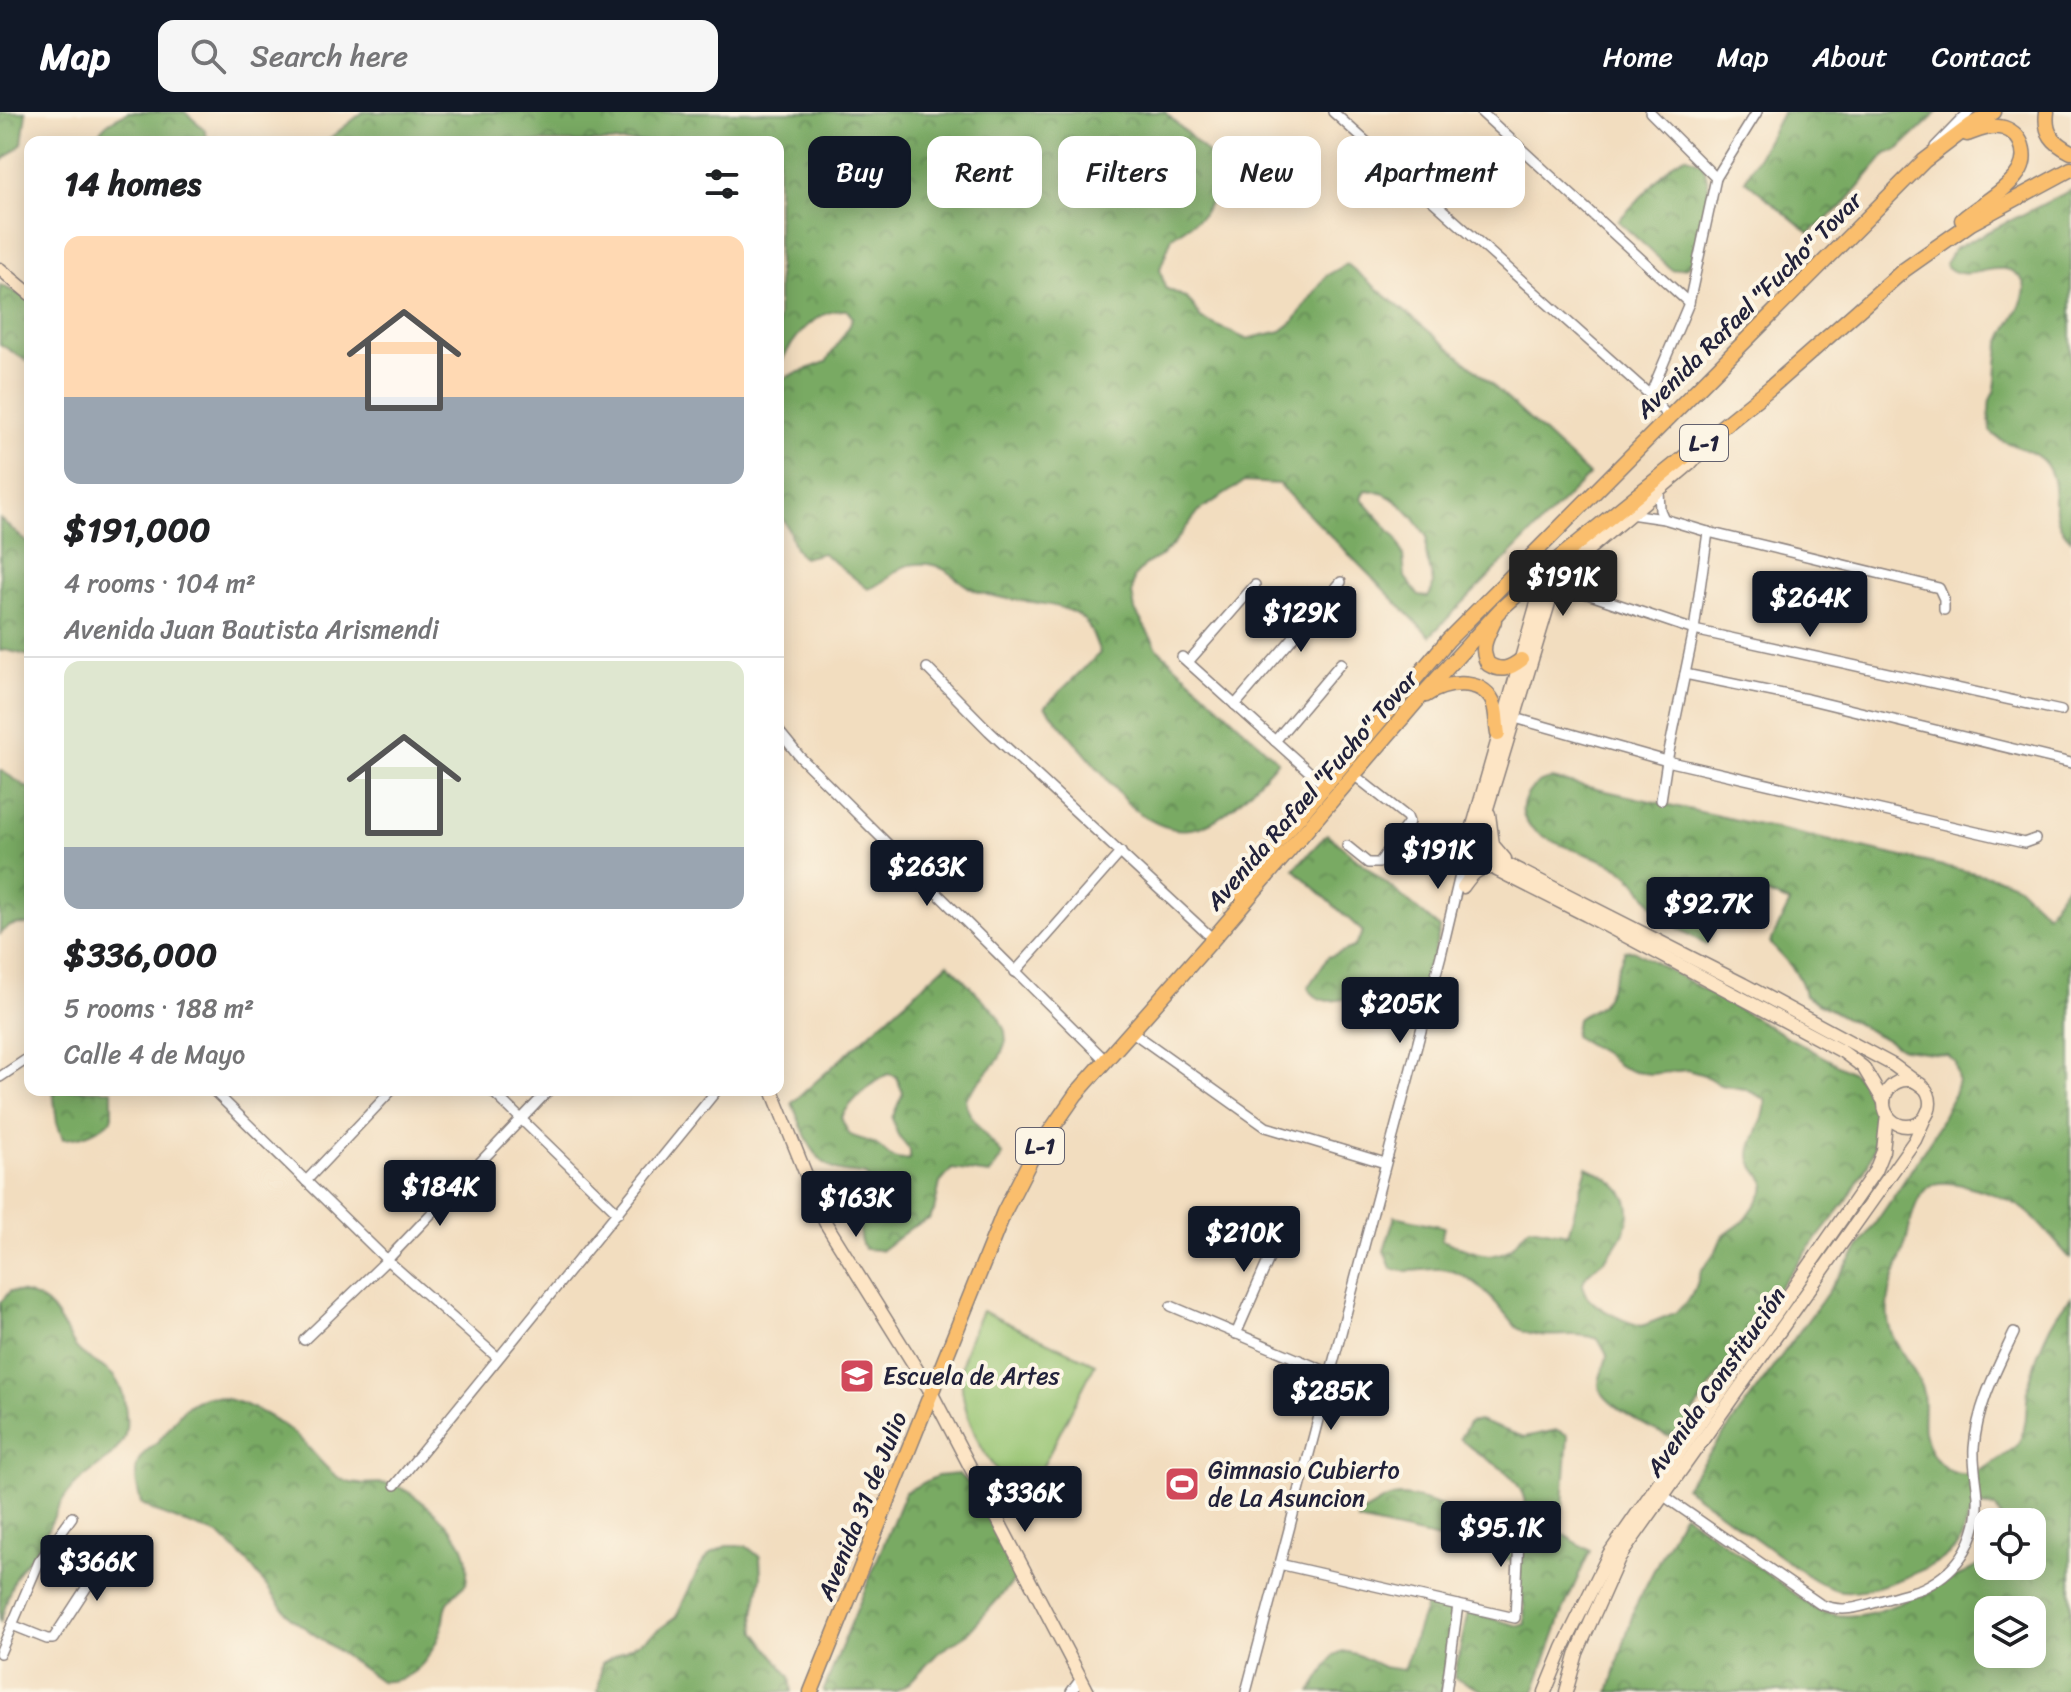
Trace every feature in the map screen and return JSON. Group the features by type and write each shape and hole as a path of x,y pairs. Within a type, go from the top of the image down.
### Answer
{"main road":[{"name":"Avenida Rafael \"Fucho\" Tovar","path":"1213,939 1270,851 1448,640 1924,161 1971,125 1994,112"},
{"path":"2047,112 2045,126 2050,137 2071,152"},
{"name":"L-1","path":"1904,270 2017,175 2024,162 2024,149 2017,136 2006,128 1981,128 1924,161"},
{"name":"Avenida Rafael \"Fucho\" Tovar","path":"1213,939 1416,702 1500,610 1547,568 1725,425 1904,270 1971,223 2071,169"},
{"path":"1547,568 1563,523"},
{"name":"L-1","path":"1500,610 1483,643 1485,658 1494,668 1503,670 1521,660"},
{"path":"1416,702 1436,688 1463,683 1482,689 1493,703 1498,734"},
{"name":"Avenida 31 de Julio","path":"811,1692 1018,1182 1063,1112 1213,939"}],"street":[{"path":"1333,112 1650,395 1668,417"},
{"path":"1481,112 1689,303"},
{"path":"1650,112 1716,178"},
{"path":"1650,395 1689,303 1716,178 1757,112"},
{"name":"L-1","path":"1924,161 1946,133 1969,112"},
{"path":"0,269 24,289"},
{"name":"L-1","path":"1446,936 1555,583 1563,571 1690,464 1725,425"},
{"path":"1659,491 1664,519"},
{"path":"1630,514 1664,519 1939,588 1944,599 1944,610"},
{"path":"1661,800 1694,630 1708,532"},
{"name":"L-1","path":"1246,1692 1470,851 1498,734 1547,568"},
{"path":"1235,705 1341,582"},
{"path":"1555,583 1694,630 2061,711"},
{"path":"1255,585 1185,659 1324,785"},
{"path":"1275,741 1341,663"},
{"path":"927,668 989,731 1213,939"},
{"path":"1685,674 1807,699 2071,763"},
{"path":"1515,718 1667,761 2024,843 2035,839"},
{"path":"784,737 800,757 1105,1060"},
{"path":"1347,846 1368,863 1379,863 1409,822 1407,817 1354,775"},
{"name":"L-1","path":"1488,807 1493,845 1513,866"},
{"path":"1470,851 1494,868 1843,1052 1863,1067 1885,1108 1899,1125 1916,1124 1928,1111 1928,1095 1923,1087 1907,1080 1898,1082 1891,1086 1885,1108"},
{"name":"L-1","path":"1470,851 1513,866 1839,1035 1893,1065 1923,1087"},
{"path":"1015,972 1121,852"},
{"path":"1463,887 1472,874 1482,868 1494,868"},
{"path":"1131,1031 1266,1127 1385,1163"},
{"path":"0,1077 24,1061"},
{"path":"219,1096 387,1260 497,1357"},
{"path":"306,1181 386,1096"},
{"path":"497,1096 618,1213"},
{"path":"304,1340 387,1260 543,1096"},
{"path":"395,1485 712,1096"},
{"path":"774,1096 825,1222 931,1392 1088,1692"},
{"name":"Avenida Constitución","path":"1545,1692 1609,1554 1875,1171 1883,1151 1885,1108"},
{"name":"Avenida Constitución","path":"1566,1692 1577,1653 1619,1558 1915,1140 1928,1111"},
{"path":"1236,1334 1282,1229"},
{"path":"1171,1306 1330,1373"},
{"path":"1664,1496 1833,1610 1847,1611 1926,1587 1967,1551 1975,1532 1978,1501 1974,1450 1979,1417 1983,1401 2014,1333"},
{"path":"0,1653 39,1562 72,1517"},
{"path":"1279,1564 1515,1618 1519,1540 1523,1526"},
{"path":"12,1625 53,1639 114,1545"},
{"path":"1446,1692 1458,1605"},
{"path":"1071,1692 1081,1679"}],"green space":[{"path":"0,112 26,112 22,144 0,163"},
{"path":"129,112 185,112 204,129 207,136 98,136 104,126"},
{"path":"363,112 1165,112 1190,136 1058,136 1058,208 1196,208 1196,142 1212,158 1212,200 1201,217 1172,237 1160,269 1165,288 1187,299 1200,318 1246,339 1281,331 1294,321 1326,276 1347,264 1475,369 1589,475 1430,636 1279,484 1244,482 1199,511 1174,543 1134,577 1132,593 1135,610 1157,648 1278,761 1244,797 1210,823 1192,829 1172,829 1151,820 1127,803 1045,706 1100,653 1084,620 1062,608 976,591 935,565 916,564 900,568 877,586 868,589 823,553 803,558 795,548 784,521 784,378 826,362 852,317 847,310 824,315 796,338 784,358 784,136 333,136","holes":["1365,490 1393,499 1427,537 1426,553 1433,583 1428,597 1419,596 1405,577 1403,555 1397,539 1361,498"]},
{"path":"1783,112 1938,112 1899,149 1886,154 1842,207 1809,233 1745,180"},
{"path":"1685,156 1702,163 1708,199 1694,260 1687,267 1672,270 1618,221 1673,163"},
{"path":"2071,190 2071,540 2058,521 2053,482 2045,463 2033,453 2003,441 1990,431 1989,404 1995,389 1998,351 2022,300 2024,283 2011,271 1992,269 1961,273 1945,264 1954,249"},
{"path":"0,285 24,296 24,359 0,344"},
{"path":"0,519 24,540 24,654 0,651"},
{"path":"0,770 24,785 24,924 14,925 0,934"},
{"path":"1552,779 2002,879 2017,885 2047,914 2071,878 2071,1259 2017,1205 1977,1189 1936,1183 1923,1192 1916,1205 1891,1290 1888,1319 1893,1338 1922,1389 1924,1432 1931,1451 1950,1471 1968,1474 1994,1462 2018,1443 2025,1422 2029,1384 2040,1349 2050,1326 2071,1297 2071,1692 1609,1692 1635,1607 1683,1513 1815,1609 1847,1616 1894,1606 1974,1568 1974,1580 2046,1580 2046,1508 1974,1508 1959,1545 1947,1556 1900,1580 1849,1591 1837,1590 1808,1576 1685,1487 1821,1302 1933,1136 1954,1094 1958,1080 1955,1062 1947,1055 1903,1049 1805,996 1796,973 1770,943 1790,903 1740,883 1706,945 1676,926 1655,908 1633,879 1620,868 1555,842 1527,823 1523,810 1527,795 1537,784"},
{"path":"1327,834 1440,928 1415,1032 1396,1027 1381,1005 1365,995 1326,1001 1313,994 1308,987 1328,957 1354,947 1363,932 1294,869"},
{"path":"1633,950 1854,1074 1865,1083 1875,1115 1874,1147 1847,1200 1776,1291 1679,1433 1668,1436 1628,1415 1602,1392 1599,1381 1607,1355 1598,1339 1578,1335 1537,1335 1517,1328 1483,1291 1463,1276 1440,1269 1397,1270 1391,1268 1384,1251 1395,1216 1444,1227 1441,1240 1493,1255 1508,1250 1530,1227 1568,1234 1587,1167 1616,1185 1624,1195 1629,1217 1618,1243 1584,1280 1583,1288 1587,1296 1604,1310 1642,1326 1675,1313 1687,1302 1722,1237 1744,1221 1764,1192 1765,1183 1752,1164 1750,1154 1764,1115 1765,1099 1745,1089 1720,1085 1704,1075 1687,1070 1651,1074 1634,1072 1619,1066 1574,1036 1577,1019 1603,1001 1625,951"},
{"path":"948,963 997,1014 1005,1031 1006,1041 999,1059 965,1098 974,1121 1003,1155 990,1174 952,1169 940,1183 934,1211 929,1219 912,1227 882,1250 865,1249 860,1240 861,1221 870,1194 866,1175 838,1171 819,1158 792,1103","holes":["888,1074 896,1076 903,1093 892,1118 898,1136 910,1150 910,1159 904,1160 894,1158 875,1144 849,1134 841,1118 855,1099 875,1082"]},
{"path":"54,1096 112,1096 112,1120 89,1134 63,1139 57,1123"},
{"path":"10,1291 24,1293 44,1302 57,1316 79,1351 113,1375 122,1394 126,1426 123,1440 113,1453 64,1498 39,1547 21,1567 10,1589 0,1623 0,1303"},
{"path":"982,1311 1095,1364 1025,1501 985,1453 967,1413 962,1371 965,1351"},
{"path":"207,1396 243,1404 276,1421 296,1435 343,1480 356,1484 389,1484 409,1493 431,1509 458,1538 466,1556 466,1584 450,1600 435,1644 414,1672 393,1681 380,1681 291,1618 247,1561 221,1536 156,1512 141,1503 136,1474 141,1457 183,1410"},
{"path":"1479,1421 1524,1437 1557,1430 1568,1435 1561,1533 1590,1551 1565,1606 1534,1692 1486,1692 1454,1678 1468,1612 1519,1626 1525,1624 1524,1604 1511,1589 1513,1562 1488,1550 1358,1521 1360,1513 1383,1500 1399,1496 1425,1500 1477,1519 1502,1521 1513,1517 1525,1502 1521,1490 1506,1472 1460,1438 1469,1423"},
{"path":"958,1474 979,1492 1023,1571 966,1635 939,1652 908,1684 895,1692 823,1692 905,1492 937,1476"},
{"path":"726,1546 746,1546 760,1557 761,1577 754,1614 756,1632 790,1677 792,1692 598,1692 602,1663 647,1638 676,1617 699,1568 710,1554"},
{"path":"1427,1602 1446,1604 1454,1612 1442,1692 1311,1692 1334,1655 1343,1651 1383,1667 1403,1670"}],"place":[{"name":"Escuela de Artes","path":"857,1376"},
{"name":"Gimnasio Cubierto de La Asuncion","path":"1182,1484"}]}
